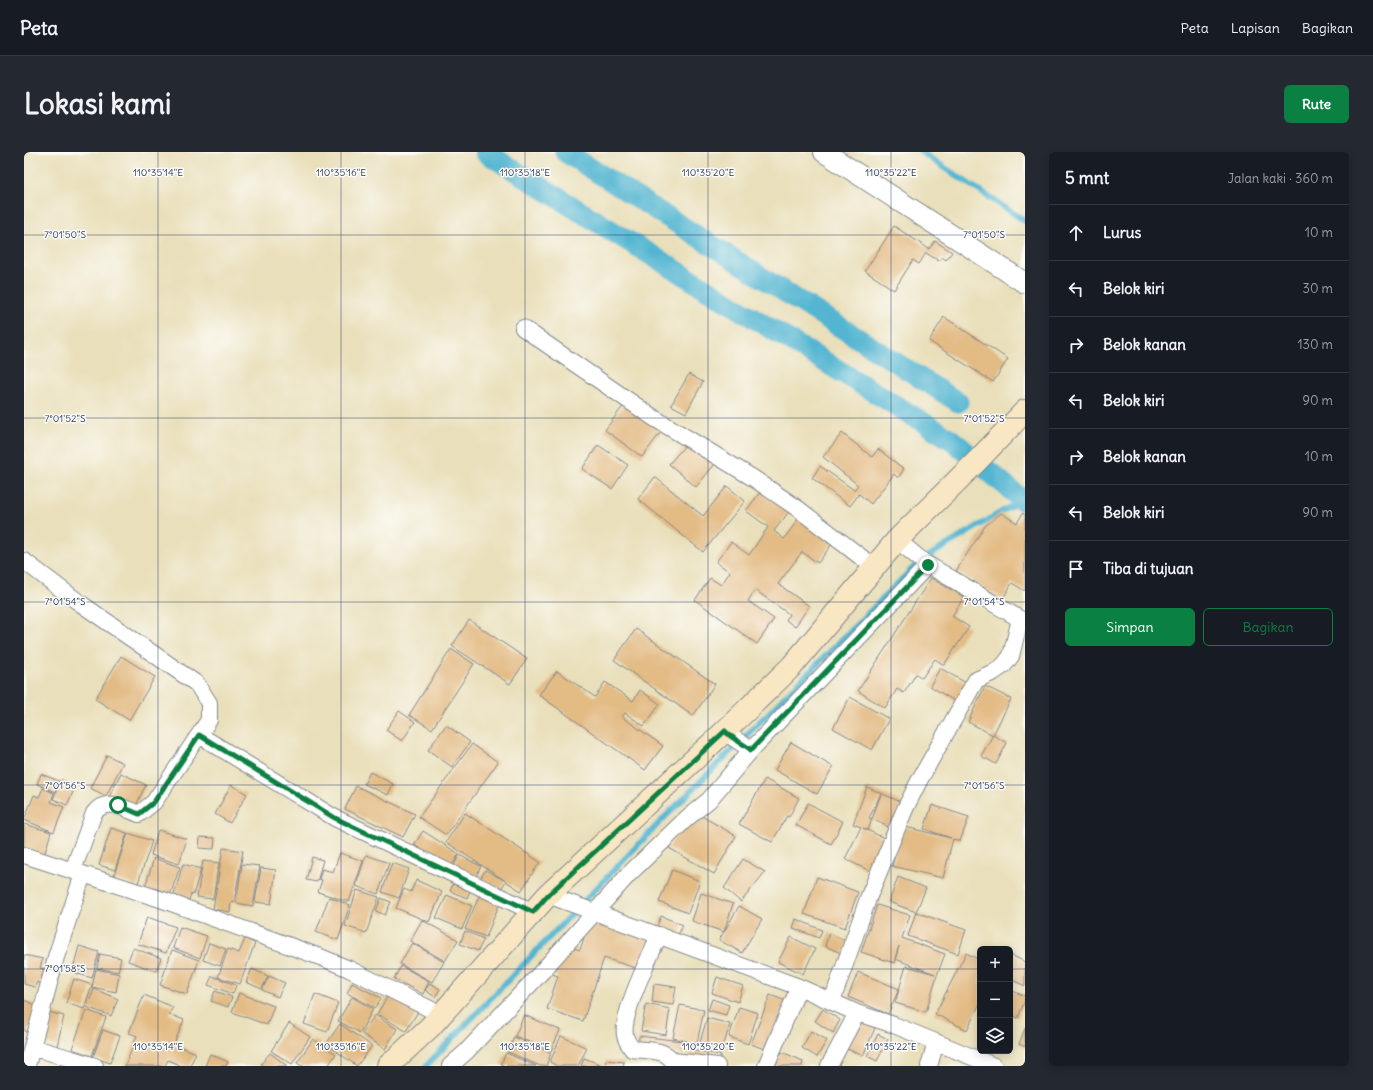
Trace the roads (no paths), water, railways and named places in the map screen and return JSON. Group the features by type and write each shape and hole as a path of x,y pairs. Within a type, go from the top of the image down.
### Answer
{"main road":[{"path":"388,1066 425,1033 442,1015 533,912 556,898 727,733 792,666 874,567 902,544 977,461 1025,411"}],"street":[{"path":"824,152 1025,283"},
{"path":"523,328 654,418 753,478 797,508 874,567"},
{"path":"832,1001 869,896 920,779 976,680 994,672 1004,665 1011,656 1022,621 926,564 902,544"},
{"path":"24,561 77,601 197,684 209,703 209,720 154,802 139,814 118,805 109,804 98,807 94,813 27,1066"},
{"path":"450,1066 472,1046 536,978 628,874 687,818 709,800 748,747 926,564"},
{"path":"727,733 748,747"},
{"path":"199,735 335,818 533,912"},
{"path":"24,855 163,900 323,958 349,969 442,1015"},
{"path":"556,898 799,987 857,1013 936,1042 994,1066"},
{"path":"658,935 628,1009 624,1034 627,1042 632,1049 663,1052 669,1056 674,1063 717,1066"},
{"path":"766,1066 799,987"},
{"path":"829,1066 857,1013"},
{"path":"929,1066 936,1042"},
{"path":"32,1047 95,1066"}],"waterway":[{"path":"485,152 952,440 1025,502"},
{"path":"565,152 958,402"},
{"path":"921,152 1025,221"},
{"path":"426,1066 660,822 919,562 1021,500 1025,496"}]}
